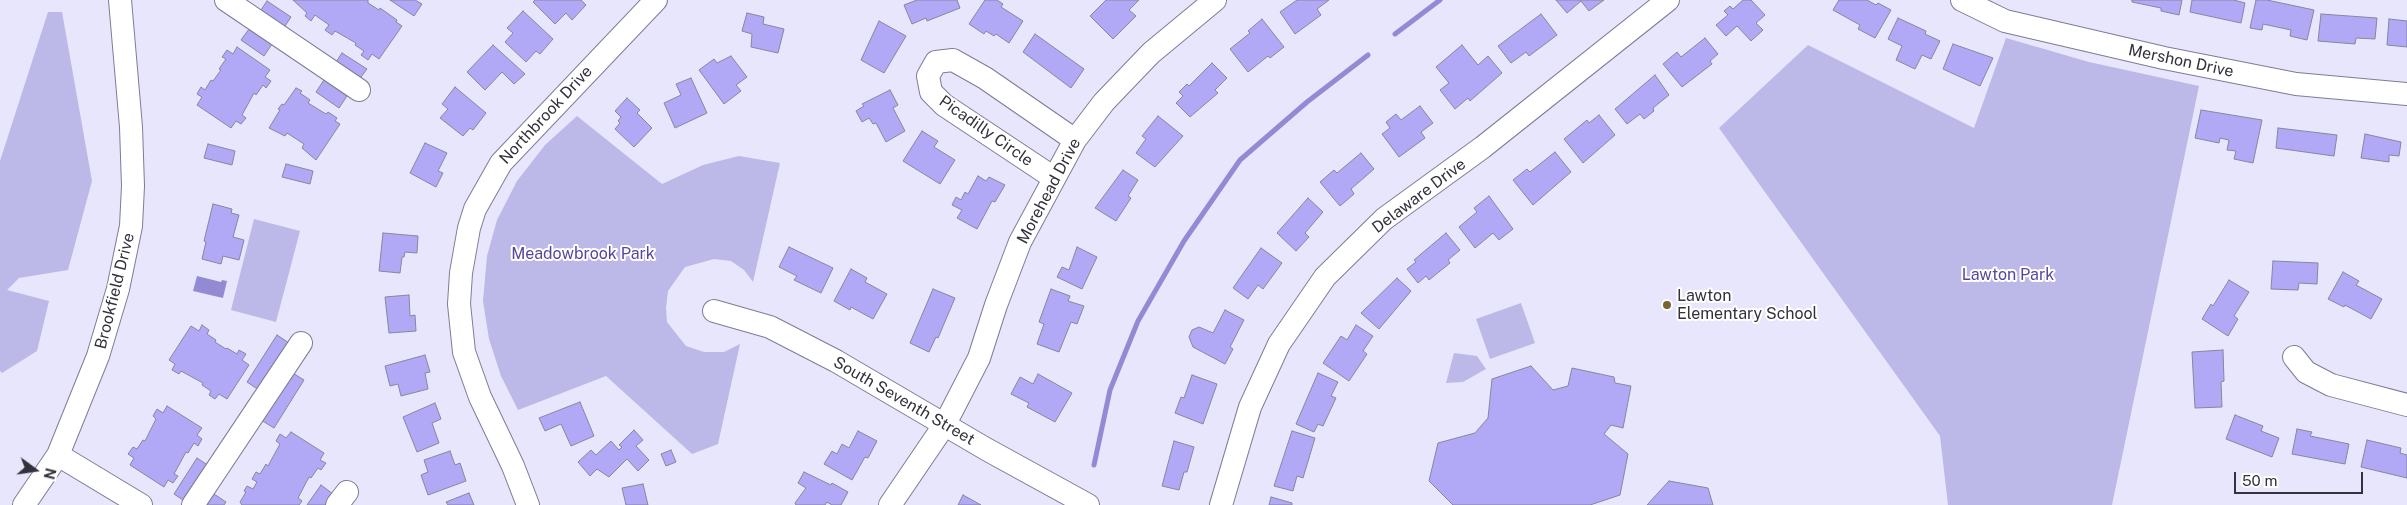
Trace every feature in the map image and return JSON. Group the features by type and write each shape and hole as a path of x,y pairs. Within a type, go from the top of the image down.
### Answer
{"street":[{"name":"Brookfield Drive","path":"24,505 58,455 98,356 118,289 131,226 133,186 131,127 120,0"},
{"path":"226,0 358,90"},
{"name":"Northbrook Drive","path":"528,505 480,397 464,352 459,304 461,273 469,228 476,209 501,163 656,0"},
{"name":"Morehead Drive","path":"890,505 945,424 979,358 996,305 1020,242 1075,140 1104,102 1151,52 1215,0"},
{"name":"Delaware Drive","path":"1221,505 1250,408 1280,344 1324,277 1384,220 1484,147 1668,0"},
{"name":"Mershon Drive","path":"1962,0 2006,21 2164,58 2296,84 2407,94"},
{"name":"Picadilly Circle","path":"1054,178 944,105 931,92 928,76 936,62 953,60 985,78 1075,140"},
{"name":"South Seventh Street","path":"714,311 770,327 836,361 986,449 1088,505"},
{"path":"193,505 301,343"},
{"path":"2294,357 2306,372 2331,386 2407,405"},
{"path":"58,455 141,505"}],"green space":[{"path":"48,12 62,12 92,181 68,270 19,278 7,290 49,301 37,351 2,373 0,371 0,161"},
{"name":"Lawton Park","path":"2006,38 2089,62 2199,86 2112,505 1948,505 1940,436 1719,128 1808,45 1974,128"},
{"name":"Meadowbrook Park","path":"577,116 662,184 703,165 739,156 780,163 753,282 744,270 731,261 714,259 685,267 668,291 667,322 686,346 704,352 724,352 740,344 718,444 692,454 606,376 518,410 501,376 489,339 483,301 487,256 497,220 517,181 545,145"},
{"path":"254,219 300,231 276,322 231,310"},
{"path":"1521,303 1535,343 1490,359 1476,319"},
{"path":"1454,353 1477,356 1486,369 1463,382 1446,383"}],"shaded area":[{"path":"197,276 221,282 222,280 227,281 223,298 193,291"}],"building":[{"path":"293,0 368,0 368,3 379,10 380,8 402,26 379,59 372,54 368,60 361,55 364,51 355,45 356,43 335,31 332,35 325,30 329,25 315,15 311,21 305,16 307,13"},
{"path":"390,0 415,0 422,4 414,16"},
{"path":"535,0 581,0 586,5 572,20 566,13 555,24 533,2"},
{"path":"917,0 957,0 960,8 927,21 926,18 912,24 904,5"},
{"path":"985,0 997,0 1003,4 1001,7 1023,21 1009,43 996,34 994,36 986,31 984,34 969,24"},
{"path":"1106,0 1139,0 1129,10 1136,16 1113,39 1090,16"},
{"path":"1297,0 1329,0 1317,9 1321,15 1295,34 1280,12"},
{"path":"1556,0 1604,0 1589,11 1581,1 1567,13"},
{"path":"1743,0 1751,0 1765,15 1756,23 1763,30 1751,41 1737,26 1726,36 1716,25 1728,15 1724,11 1730,6 1733,9"},
{"path":"1839,0 1867,0 1891,10 1875,38 1858,29 1860,25 1833,10"},
{"path":"2132,0 2182,0 2179,15 2161,11 2161,8 2132,2"},
{"path":"2192,0 2234,0 2245,3 2241,23 2190,12"},
{"path":"2256,0 2267,0 2314,10 2307,40 2290,36 2291,30 2263,24 2262,30 2250,28"},
{"path":"267,1 291,17 283,29 259,13"},
{"path":"523,11 553,39 540,54 536,51 526,62 505,42 513,33 507,28"},
{"path":"747,13 764,17 763,24 784,29 778,53 751,47 752,34 742,31"},
{"path":"1541,14 1557,35 1529,56 1526,52 1511,63 1498,46"},
{"path":"2321,14 2377,18 2375,39 2356,38 2355,44 2318,41"},
{"path":"1898,18 1926,31 1925,34 1940,41 1931,59 1922,55 1915,69 1896,60 1902,46 1888,39"},
{"path":"1262,19 1284,47 1270,58 1268,56 1248,72 1230,49 1250,33 1248,31"},
{"path":"2389,19 2407,21 2407,47 2387,45"},
{"path":"879,21 906,36 884,73 861,60"},
{"path":"249,29 272,44 264,56 241,40"},
{"path":"1035,34 1084,69 1071,88 1023,52"},
{"path":"1705,38 1718,54 1710,61 1712,64 1682,87 1663,64 1677,52 1681,57"},
{"path":"1953,44 1993,58 1980,86 1943,69"},
{"path":"493,45 525,74 514,84 502,72 485,90 467,72"},
{"path":"1462,45 1478,65 1488,56 1502,73 1470,101 1468,98 1455,109 1440,90 1449,83 1436,67"},
{"path":"237,47 270,70 265,77 271,81 266,88 263,85 256,95 254,93 242,115 246,118 241,124 236,121 231,128 197,105 202,97 197,94 201,87 205,90 211,80 213,81 221,70 219,69 226,59 222,57 227,50 233,54"},
{"path":"342,53 367,69 358,81 334,65"},
{"path":"731,56 747,77 736,85 741,91 724,104 699,70 714,59 717,63"},
{"path":"1212,63 1227,78 1215,90 1218,93 1190,117 1176,103 1183,96 1179,92 1187,84 1189,86"},
{"path":"1655,75 1669,95 1653,108 1654,111 1644,119 1640,114 1627,124 1615,109"},
{"path":"691,78 707,113 675,128 664,103 681,95 676,84"},
{"path":"324,80 347,96 339,108 316,92"},
{"path":"455,87 486,113 473,130 470,128 463,136 440,118 448,109 442,104"},
{"path":"296,88 302,91 300,93 310,100 308,103 326,114 328,112 337,118 335,121 340,124 316,160 302,148 304,144 287,133 285,136 269,128 280,110 278,109 282,104 284,105"},
{"path":"890,90 898,105 893,108 905,131 886,142 876,123 873,124 869,118 862,122 856,111 864,106 862,104"},
{"path":"627,98 640,110 637,113 652,128 634,147 615,129 620,123 618,121 621,117 615,111"},
{"path":"1420,106 1433,123 1421,132 1425,138 1399,157 1382,134 1390,128 1386,122 1396,114 1401,120"},
{"path":"2201,110 2262,120 2253,163 2234,159 2236,151 2227,150 2229,140 2220,138 2219,143 2195,138"},
{"path":"1599,115 1615,135 1583,163 1564,139 1587,120 1589,123"},
{"path":"1158,116 1183,136 1155,167 1136,153 1146,139 1142,136"},
{"path":"2278,128 2337,135 2334,156 2276,148"},
{"path":"922,131 938,141 934,147 955,160 940,184 903,161"},
{"path":"2365,134 2401,142 2399,156 2389,155 2389,162 2361,158"},
{"path":"425,143 447,153 438,171 443,173 436,187 410,173"},
{"path":"208,144 235,151 232,165 204,158"},
{"path":"1555,152 1571,172 1533,205 1513,180 1527,169 1530,172"},
{"path":"1361,153 1374,169 1351,189 1354,194 1340,206 1320,182 1334,170 1337,173"},
{"path":"286,164 313,171 310,184 282,177"},
{"path":"1123,170 1138,180 1128,196 1131,198 1116,221 1095,208"},
{"path":"978,176 986,181 989,177 1005,185 995,202 992,201 977,229 957,218 962,210 952,205 956,197 961,200 965,192 968,194"},
{"path":"1489,196 1513,229 1499,240 1493,233 1475,248 1459,227 1477,212 1474,208"},
{"path":"1308,198 1323,212 1305,233 1309,237 1296,251 1277,233"},
{"path":"213,204 232,209 231,213 239,215 233,237 244,240 239,260 223,256 221,264 202,259 206,242 204,241"},
{"path":"383,233 418,236 417,253 405,252 404,257 402,257 400,273 379,271"},
{"path":"1446,233 1460,250 1448,260 1450,263 1429,280 1426,276 1418,283 1407,269 1416,262 1414,260"},
{"path":"789,247 833,268 821,293 794,280 797,276 779,267"},
{"path":"1077,247 1097,257 1082,289 1057,277 1062,267 1069,270"},
{"path":"1261,248 1282,263 1263,289 1258,285 1248,299 1233,288"},
{"path":"2273,261 2318,263 2317,284 2299,283 2298,290 2271,289"},
{"path":"851,269 867,278 865,282 887,294 873,319 851,307 850,310 834,301"},
{"path":"2343,272 2359,281 2356,285 2382,299 2371,319 2345,305 2344,307 2328,299"},
{"path":"1397,278 1411,291 1379,329 1361,313"},
{"path":"2229,280 2249,292 2234,316 2238,319 2228,336 2202,319 2211,304 2213,306"},
{"path":"933,289 955,298 938,338 936,337 929,352 910,343"},
{"path":"1051,289 1070,296 1068,301 1084,306 1077,324 1071,322 1059,352 1037,344 1044,324 1039,322"},
{"path":"409,295 410,316 415,315 416,331 389,333 385,297"},
{"path":"1225,310 1244,320 1230,347 1233,349 1225,364 1193,347 1189,337 1192,330 1199,327 1213,333"},
{"path":"202,325 209,330 207,334 216,340 215,342 237,354 239,350 246,354 242,360 249,365 227,399 219,394 215,399 209,395 211,391 202,385 203,383 181,371 179,374 172,370 175,364 169,360 191,326 199,331"},
{"path":"1356,325 1373,336 1363,351 1367,354 1349,381 1323,363 1341,336 1347,340"},
{"path":"277,335 289,343 259,390 247,382"},
{"path":"2223,350 2224,381 2221,382 2222,407 2195,408 2192,352"},
{"path":"425,355 430,372 425,373 428,389 401,396 398,384 390,386 385,366"},
{"path":"1531,366 1553,390 1568,386 1572,368 1614,377 1615,383 1631,386 1623,428 1611,425 1604,434 1628,454 1620,495 1590,505 1453,505 1429,481 1438,443 1475,433 1488,418 1492,379"},
{"path":"291,372 304,380 274,428 261,420"},
{"path":"1318,373 1338,382 1331,396 1336,398 1323,426 1318,424 1314,432 1296,424"},
{"path":"1038,374 1072,393 1055,422 1027,407 1029,403 1011,394 1020,377 1033,384"},
{"path":"1192,375 1217,384 1203,424 1175,413 1181,397 1184,398"},
{"path":"580,402 594,436 571,446 561,424 545,431 539,418"},
{"path":"435,403 441,419 432,423 439,443 417,452 403,417"},
{"path":"167,406 202,428 197,435 202,439 198,446 194,443 188,453 186,452 174,474 178,476 173,483 168,480 164,487 130,465 134,458 128,454 133,447 137,449 143,440 145,441 156,419 153,416 157,409 163,413"},
{"path":"2235,415 2263,426 2261,431 2279,438 2272,457 2226,439"},
{"path":"2297,429 2312,432 2310,436 2349,444 2345,464 2292,454"},
{"path":"634,430 643,440 636,446 649,460 638,471 627,459 609,477 597,469 590,476 578,462 591,450 596,455 611,441 619,450 622,447 619,445"},
{"path":"858,431 877,441 868,458 865,457 852,480 824,464 832,451 837,454 842,444 849,448"},
{"path":"1292,431 1315,438 1303,478 1297,476 1293,491 1274,486"},
{"path":"291,432 324,453 320,460 326,463 321,470 318,468 311,478 309,477 298,498 302,501 299,505 242,505 240,502 246,492 244,491 247,486 253,489 257,482 252,479 256,472 260,474 266,464 268,466 280,444 276,441 280,434 286,438"},
{"path":"2367,440 2401,448 2400,453 2407,455 2407,478 2361,467"},
{"path":"1174,441 1194,447 1187,472 1184,472 1179,490 1162,486"},
{"path":"671,450 676,462 666,466 661,454"},
{"path":"450,451 455,465 460,463 466,481 428,495 421,475 428,472 424,460"},
{"path":"197,458 209,466 186,502 174,494"},
{"path":"804,472 831,485 832,483 848,492 841,505 832,505 827,502 825,505 796,505 795,503 806,488 798,483"},
{"path":"1669,481 1708,488 1713,505 1647,505"},
{"path":"643,484 648,505 626,505 622,488"},
{"path":"321,485 333,494 325,505 307,505"},
{"path":"469,493 474,505 448,505 446,502"},
{"path":"214,494 226,502 224,505 207,505"},
{"path":"963,495 981,505 958,505"},
{"path":"1271,497 1292,503 1292,505 1269,505"}],"waterway":[{"path":"1395,34 1440,0"},
{"path":"1094,465 1110,390 1138,321 1184,241 1240,160 1307,102 1368,55"}],"place":[{"name":"Lawton Elementary School","path":"1667,305"}]}
